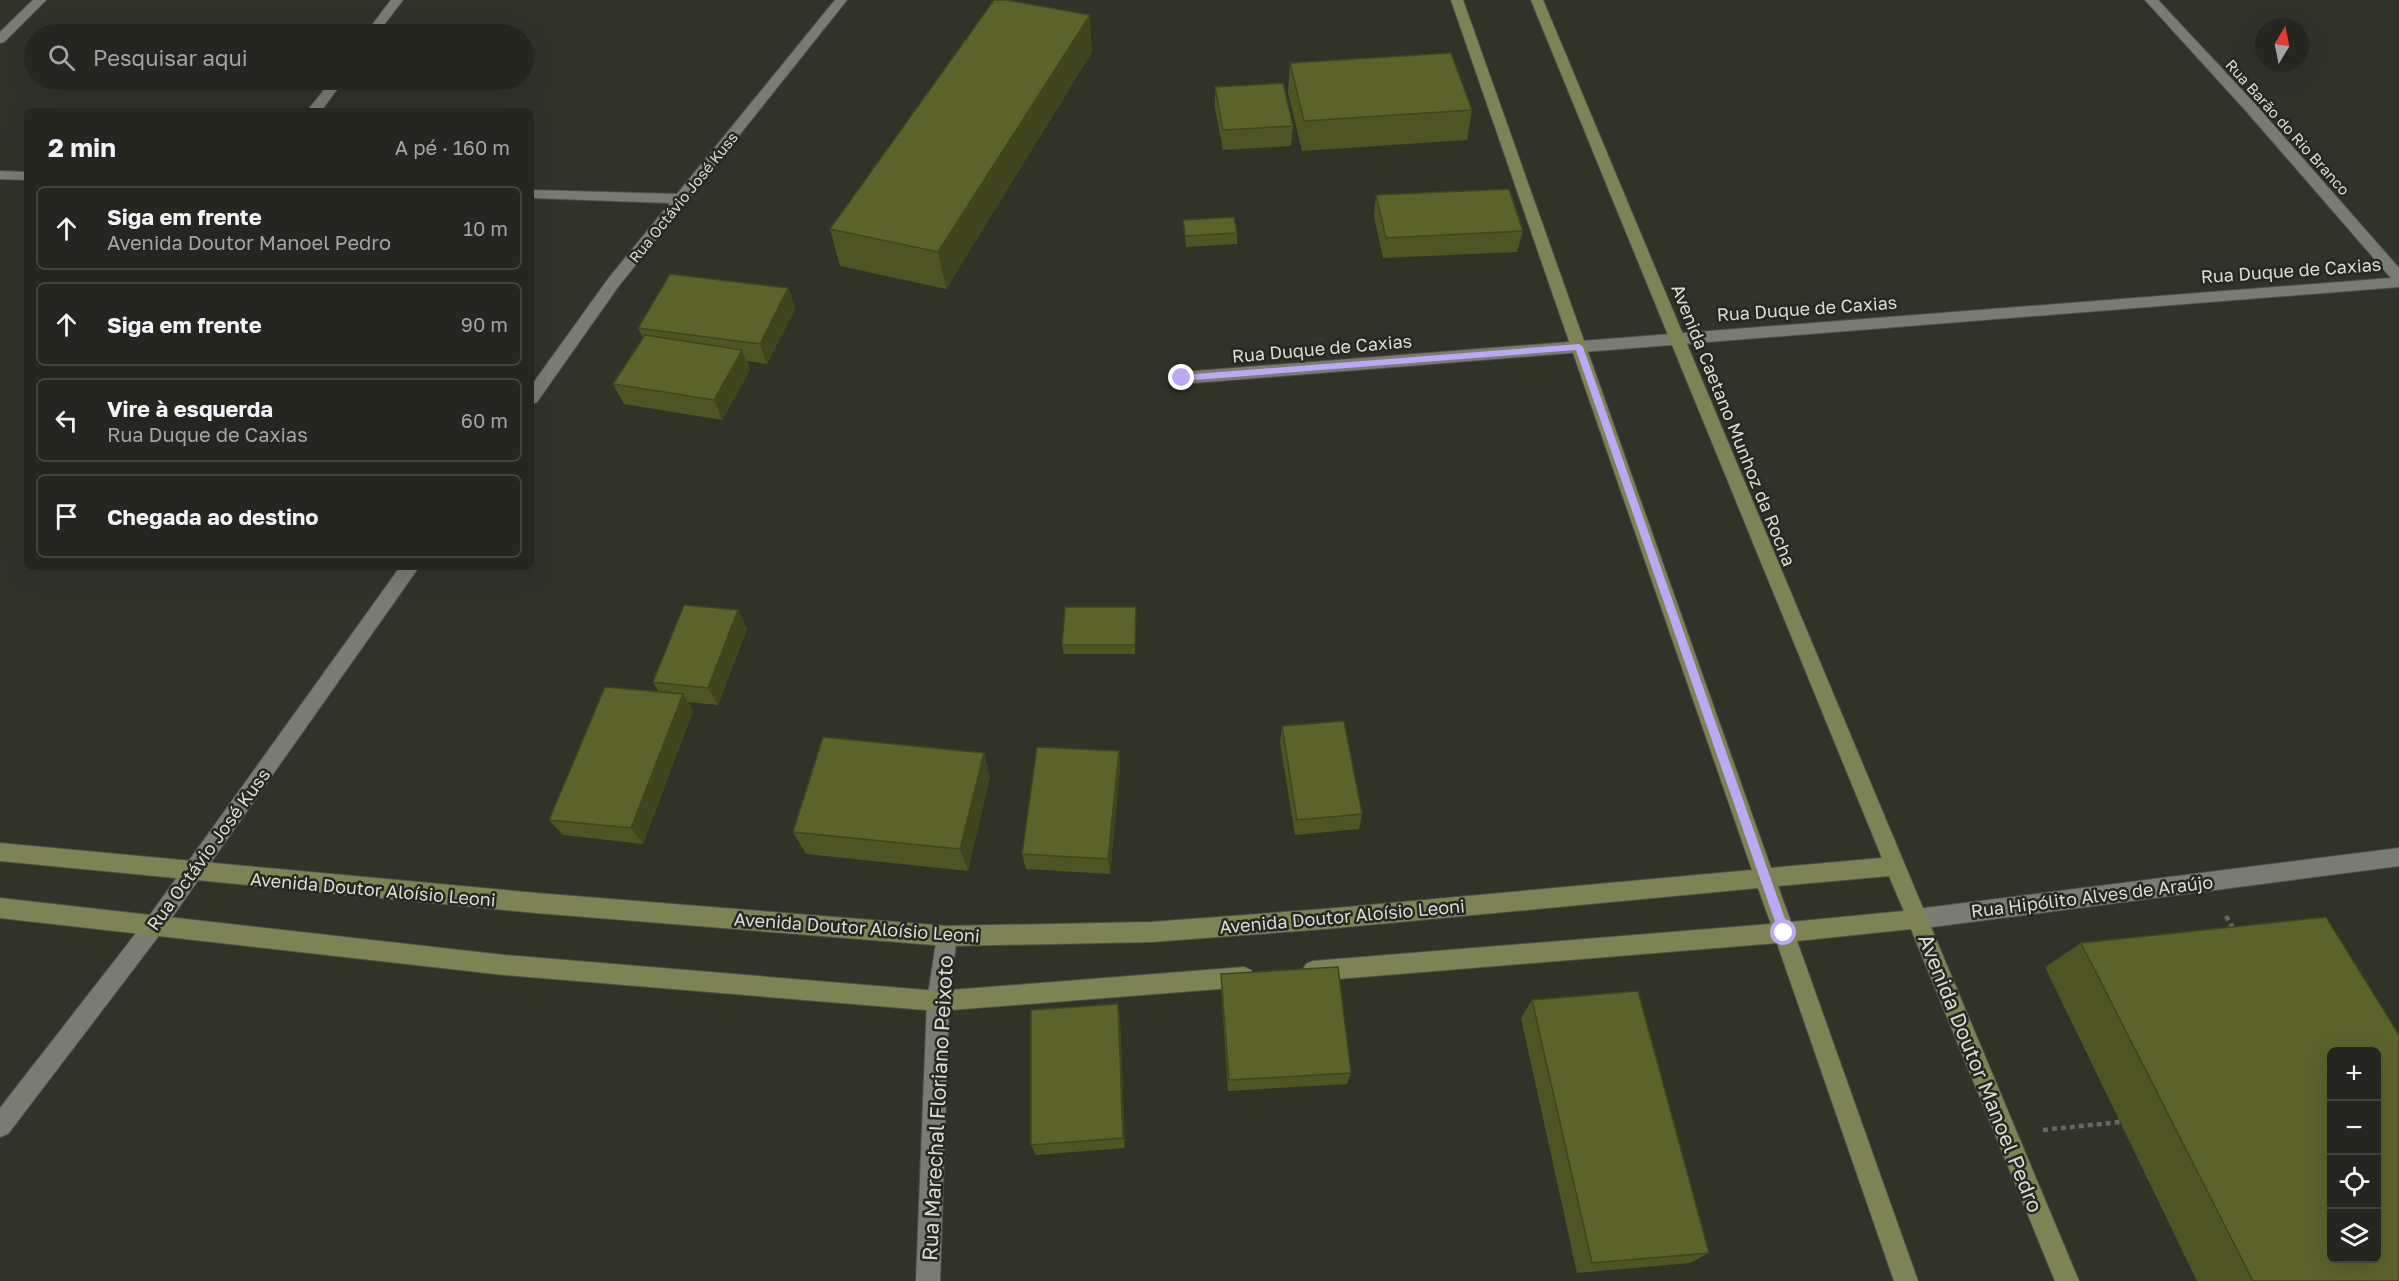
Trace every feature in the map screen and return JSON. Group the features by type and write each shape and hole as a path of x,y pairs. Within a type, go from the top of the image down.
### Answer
{"main road":[{"path":"1457,0 1906,1281"},
{"name":"Avenida Caetano Munhoz da Rocha","path":"1537,0 1895,866"},
{"name":"Avenida Doutor Aloísio Leoni","path":"0,852 192,873 947,936 1151,932 1337,918 1895,866"},
{"name":"Avenida Doutor Manoel Pedro","path":"1895,866 2067,1281"},
{"path":"0,908 504,965 938,1001 1266,975"},
{"name":"Rua Hipólito Alves de Araújo","path":"1784,933 1917,919"},
{"path":"1290,973 1784,933"}],"street":[{"path":"0,39 40,0"},
{"path":"379,24 397,0"},
{"name":"Rua Octávio José Kuss","path":"534,394 613,283 841,0"},
{"name":"Rua Barão do Rio Branco","path":"2151,0 2251,108 2399,277"},
{"path":"316,108 330,90"},
{"path":"0,176 24,176"},
{"path":"534,194 681,199"},
{"name":"Rua Duque de Caxias","path":"1182,378 1579,347 1676,337 2399,282"},
{"name":"Rua Octávio José Kuss","path":"0,1126 154,926 408,570"},
{"name":"Rua Hipólito Alves de Araújo","path":"1917,919 2399,857"},
{"name":"Rua Marechal Floriano Peixoto","path":"928,1281 938,1001 947,936"}],"path":[{"path":"2006,1133 2120,1122"}],"building":[{"path":"994,0 1006,0 1090,15 938,252 830,229"},
{"path":"1451,53 1472,110 1304,121 1290,63"},
{"path":"1283,83 1293,126 1223,130 1215,87"},
{"path":"1509,189 1523,231 1386,238 1376,195"},
{"path":"1234,217 1237,233 1185,236 1183,220"},
{"path":"670,274 788,288 760,344 638,328"},
{"path":"645,335 742,350 714,400 613,384"},
{"path":"684,605 738,610 708,688 653,682"},
{"path":"1065,607 1136,607 1135,645 1062,645"},
{"path":"605,687 683,694 631,828 549,820"},
{"path":"1344,721 1362,814 1297,820 1282,726"},
{"path":"823,737 984,753 960,849 793,832"},
{"path":"1037,747 1119,751 1108,859 1022,854"},
{"path":"2326,917 2399,1035 2399,1281 2253,1281 2081,943"},
{"path":"1338,967 1351,1073 1229,1080 1221,974"},
{"path":"1638,991 1709,1253 1592,1263 1532,1000"},
{"path":"1118,1004 1123,1138 1031,1145 1031,1010"}],"route":[{"path":"1182,378 1579,347 1784,933"}]}
